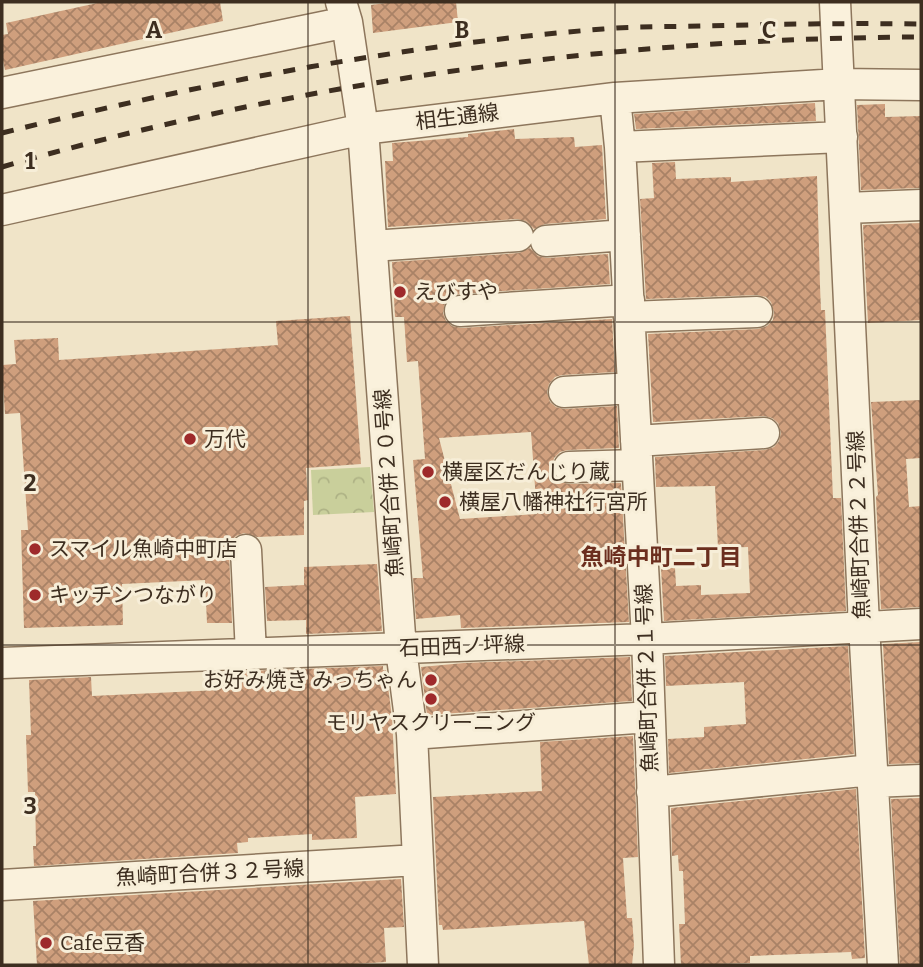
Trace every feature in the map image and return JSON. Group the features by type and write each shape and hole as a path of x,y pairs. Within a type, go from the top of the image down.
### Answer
{"street":[{"name":"魚崎町合併２２号線","path":"835,2 863,625 883,965"},
{"path":"2,93 344,12"},
{"name":"魚崎町合併２０号線","path":"344,12 363,129 401,649 412,734 423,965"},
{"name":"相生通線","path":"2,211 363,129 615,98 839,84 921,85"},
{"name":"魚崎町合併２１号線","path":"615,98 647,639 659,965"},
{"path":"620,147 842,137"},
{"path":"846,208 921,205"},
{"path":"372,246 625,235"},
{"path":"460,310 629,308 757,312"},
{"path":"564,392 634,388"},
{"path":"569,467 636,453 764,433"},
{"path":"246,550 251,654"},
{"name":"石田西ノ坪線","path":"2,663 647,639 863,625 921,624"},
{"path":"412,734 649,717"},
{"path":"652,792 872,776 921,780"},
{"name":"魚崎町合併３２号線","path":"2,885 417,860"}],"green space":[{"path":"370,467 374,512 313,515 311,470"}],"building":[{"path":"102,2 220,2 223,21 5,70 2,35 8,34 6,23"},
{"path":"393,2 456,2 458,22 373,33 371,5"},
{"path":"815,103 816,121 636,129 634,114"},
{"path":"885,104 885,117 921,116 921,188 861,190 857,105"},
{"path":"514,129 515,139 574,137 575,147 602,145 606,219 545,224 534,229 526,221 517,219 388,227 385,161 393,161 392,143 468,137 468,134"},
{"path":"675,162 676,179 731,177 731,182 817,176 821,310 825,310 833,498 841,498 846,611 664,621 661,568 675,568 676,586 701,585 701,595 750,593 748,547 718,548 715,486 656,487 655,457 765,450 774,447 781,433 778,423 764,416 653,422 648,334 758,329 773,320 774,312 766,297 757,295 646,299 640,199 654,198 652,163"},
{"path":"921,223 921,320 868,323 863,225"},
{"path":"530,248 538,256 547,258 608,254 610,284 459,294 451,296 445,303 443,313 452,326 461,328 612,319 615,372 555,377 547,392 550,402 564,409 617,406 619,448 560,452 554,458 552,468 554,476 560,482 569,484 621,483 629,622 461,628 460,615 416,619 413,578 423,578 413,460 425,459 418,361 407,362 404,317 395,317 392,262 519,253","holes":["531,432 537,514 460,519 439,438"]},
{"name":"万代","path":"350,316 361,464 306,468 308,500 304,501 304,535 257,537 244,533 231,541 229,551 232,623 207,623 205,580 122,584 123,625 24,628 21,530 28,530 20,413 5,414 2,368 2,365 16,364 14,340 58,338 59,360 278,345 276,321"},
{"path":"921,400 921,458 906,459 909,507 921,506 921,607 881,609 878,495 871,402"},
{"path":"377,564 382,631 306,634 306,620 267,621 265,587 304,585 304,567"},
{"path":"921,642 921,763 889,764 883,644"},
{"path":"848,646 854,754 669,773 668,739 704,737 704,727 746,724 744,682 666,686 665,656"},
{"path":"630,657 632,701 427,715 421,667"},
{"path":"383,666 383,670 386,670 392,718 396,794 355,797 357,838 312,840 312,834 248,838 248,842 237,843 238,853 34,866 35,792 28,792 26,735 31,735 29,680 91,677 92,696 219,690 218,672"},
{"path":"633,736 638,857 623,858 627,918 632,918 632,965 589,965 584,921 443,930 442,925 439,925 433,797 542,791 540,742"},
{"path":"856,789 865,958 852,959 851,952 750,956 750,963 681,965 679,924 685,924 683,871 679,871 678,855 672,856 671,808"},
{"path":"921,798 921,965 900,965 891,799"},
{"path":"401,879 404,927 384,928 386,962 340,965 37,965 33,901"}],"railway":[{"path":"2,133 225,83 451,45 640,27 921,24"},
{"path":"2,167 113,137 226,111 457,70 689,46 805,39 921,37"}],"place":[{"name":"えびすや","path":"400,292"},
{"name":"万代","path":"190,439"},
{"name":"横屋区だんじり蔵","path":"428,472"},
{"name":"横屋八幡神社行宮所","path":"445,502"},
{"name":"スマイル魚崎中町店","path":"35,549"},
{"name":"キッチンつながり","path":"35,595"},
{"name":"お好み焼き みっちゃん","path":"431,680"},
{"name":"モリヤスクリーニング","path":"431,699"},
{"name":"Cafe豆香","path":"46,943"}],"district":[{"name":"魚崎中町二丁目","path":"661,557"}]}
